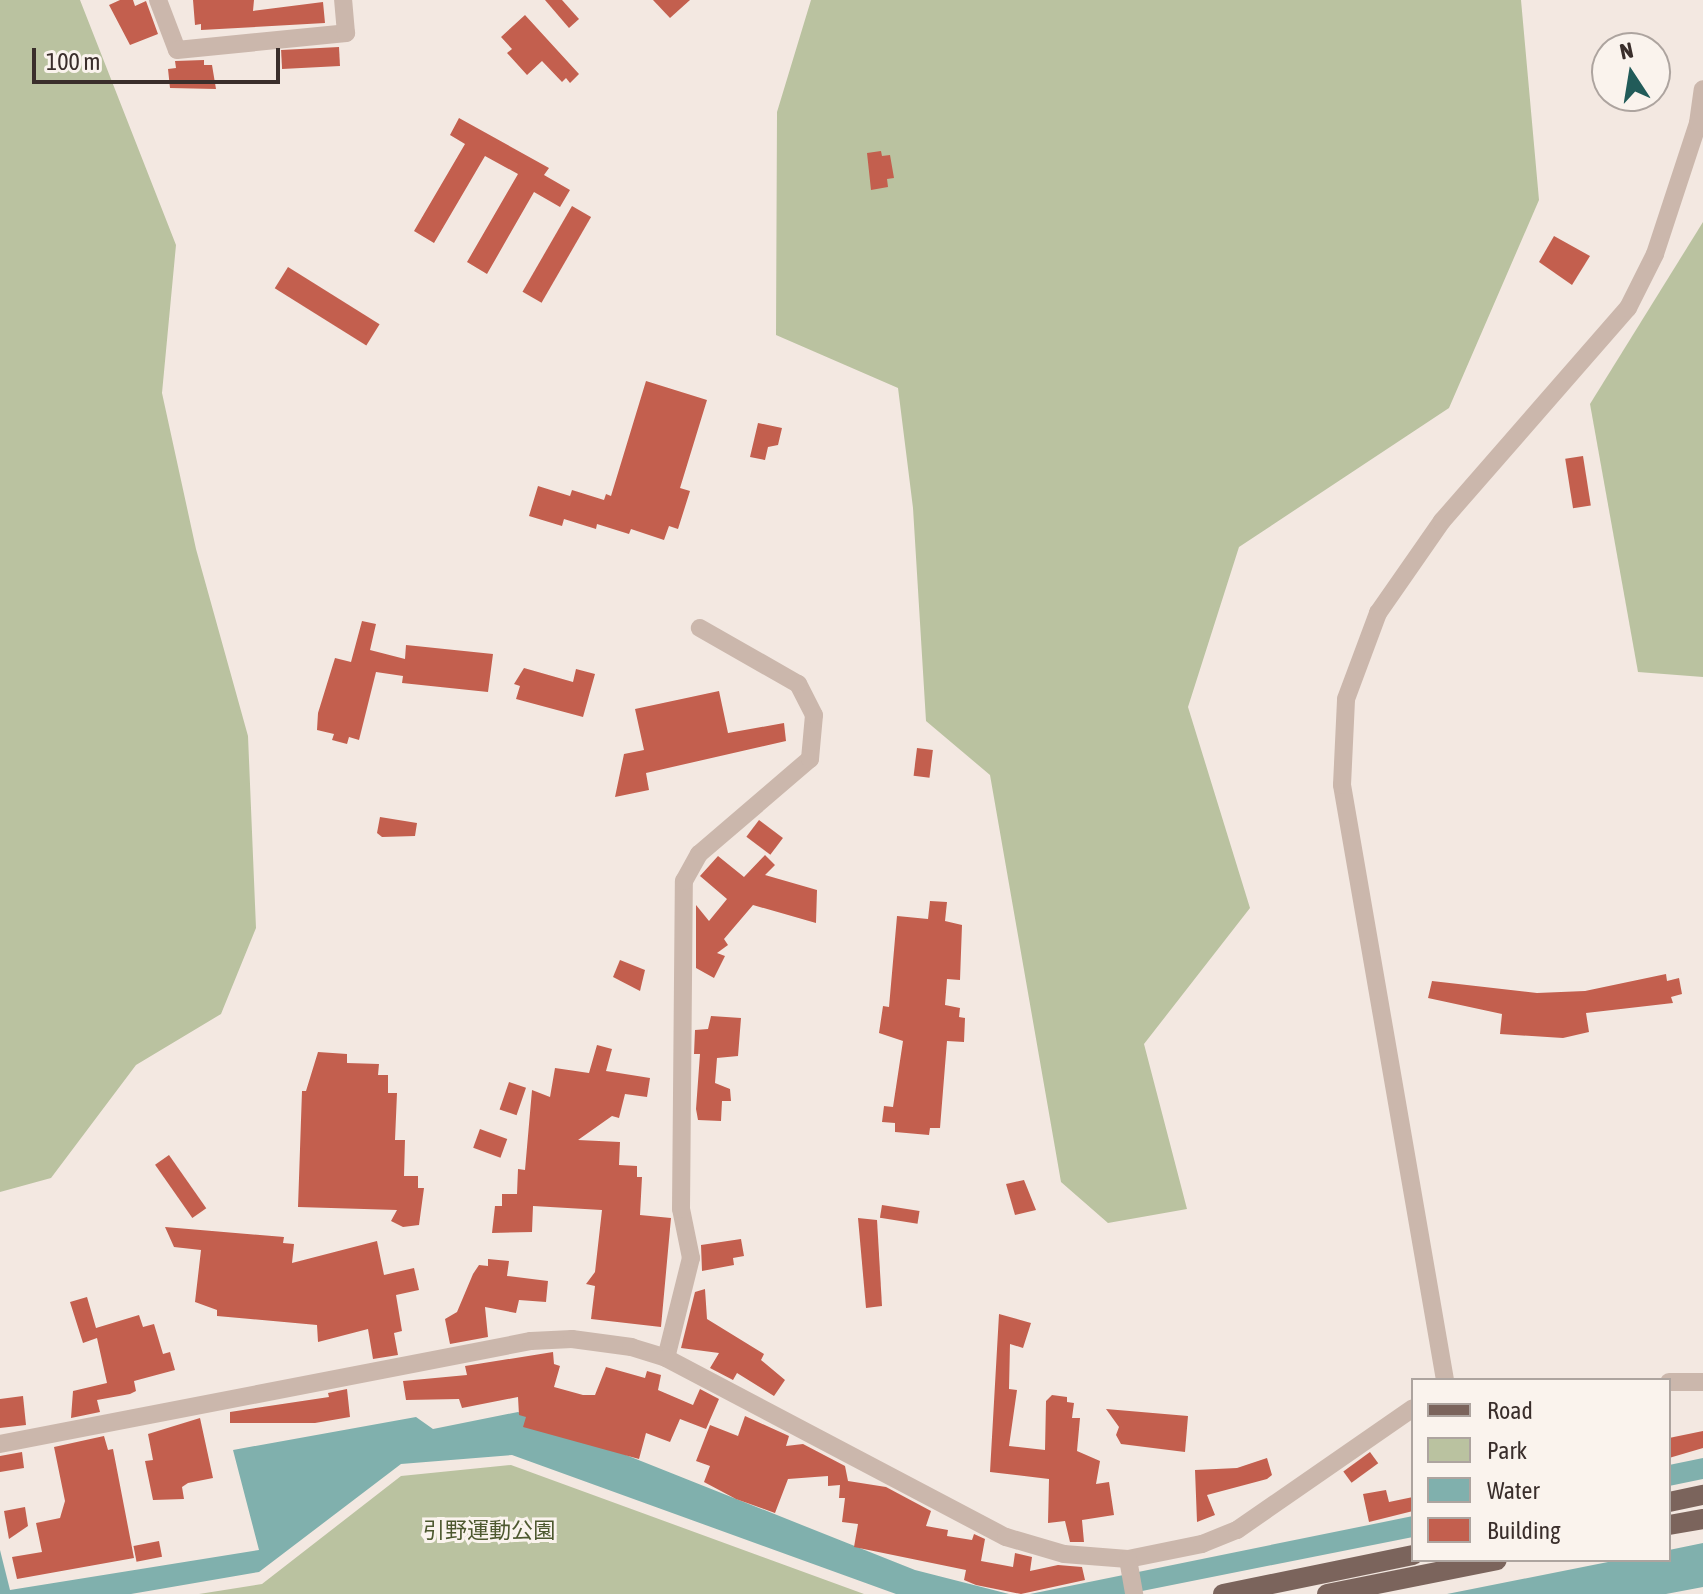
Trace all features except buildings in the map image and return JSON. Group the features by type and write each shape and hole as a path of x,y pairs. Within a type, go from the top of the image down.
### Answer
{"main road":[{"path":"1671,1502 1703,1495"},
{"path":"1671,1525 1703,1519"},
{"path":"1223,1594 1411,1555"},
{"path":"1327,1594 1481,1562"}],"street":[{"path":"158,0 177,50 346,33 343,0"},
{"path":"1445,1378 1342,785 1346,699 1378,613 1442,521 1628,308 1655,254 1698,123 1703,89"},
{"path":"666,1358 691,1258 681,1209 684,881 699,854 810,759 814,715 798,684 700,628"},
{"path":"0,1444 99,1429 531,1341 610,1344 666,1358 1006,1537 1064,1554 1129,1563 1202,1544 1237,1530 1411,1409"},
{"path":"1671,1382 1703,1382"},
{"path":"1129,1563 1134,1594"}],"green space":[{"path":"0,0 80,0 176,245 162,393 196,549 248,736 256,928 221,1014 136,1065 51,1178 0,1192"},
{"path":"811,0 1521,0 1539,200 1449,408 1239,547 1188,707 1250,908 1144,1044 1187,1209 1108,1223 1061,1182 990,775 926,721 913,508 898,388 776,335 777,112"},
{"path":"1703,222 1703,677 1638,672 1590,404"},
{"name":"引野運動公園","path":"511,1465 864,1594 199,1594 262,1584 401,1476"}],"water":[{"path":"518,1412 915,1570 1009,1594 896,1594 512,1455 401,1464 259,1572 131,1594 0,1594 0,1550 10,1590 259,1550 233,1450 416,1417 433,1429"},
{"path":"1703,1458 1703,1479 1671,1486 1671,1465"},
{"path":"1411,1516 1411,1537 1127,1594 1030,1594"},
{"path":"1703,1543 1703,1587 1666,1594 1447,1594 1608,1562 1671,1562 1671,1550"}]}
